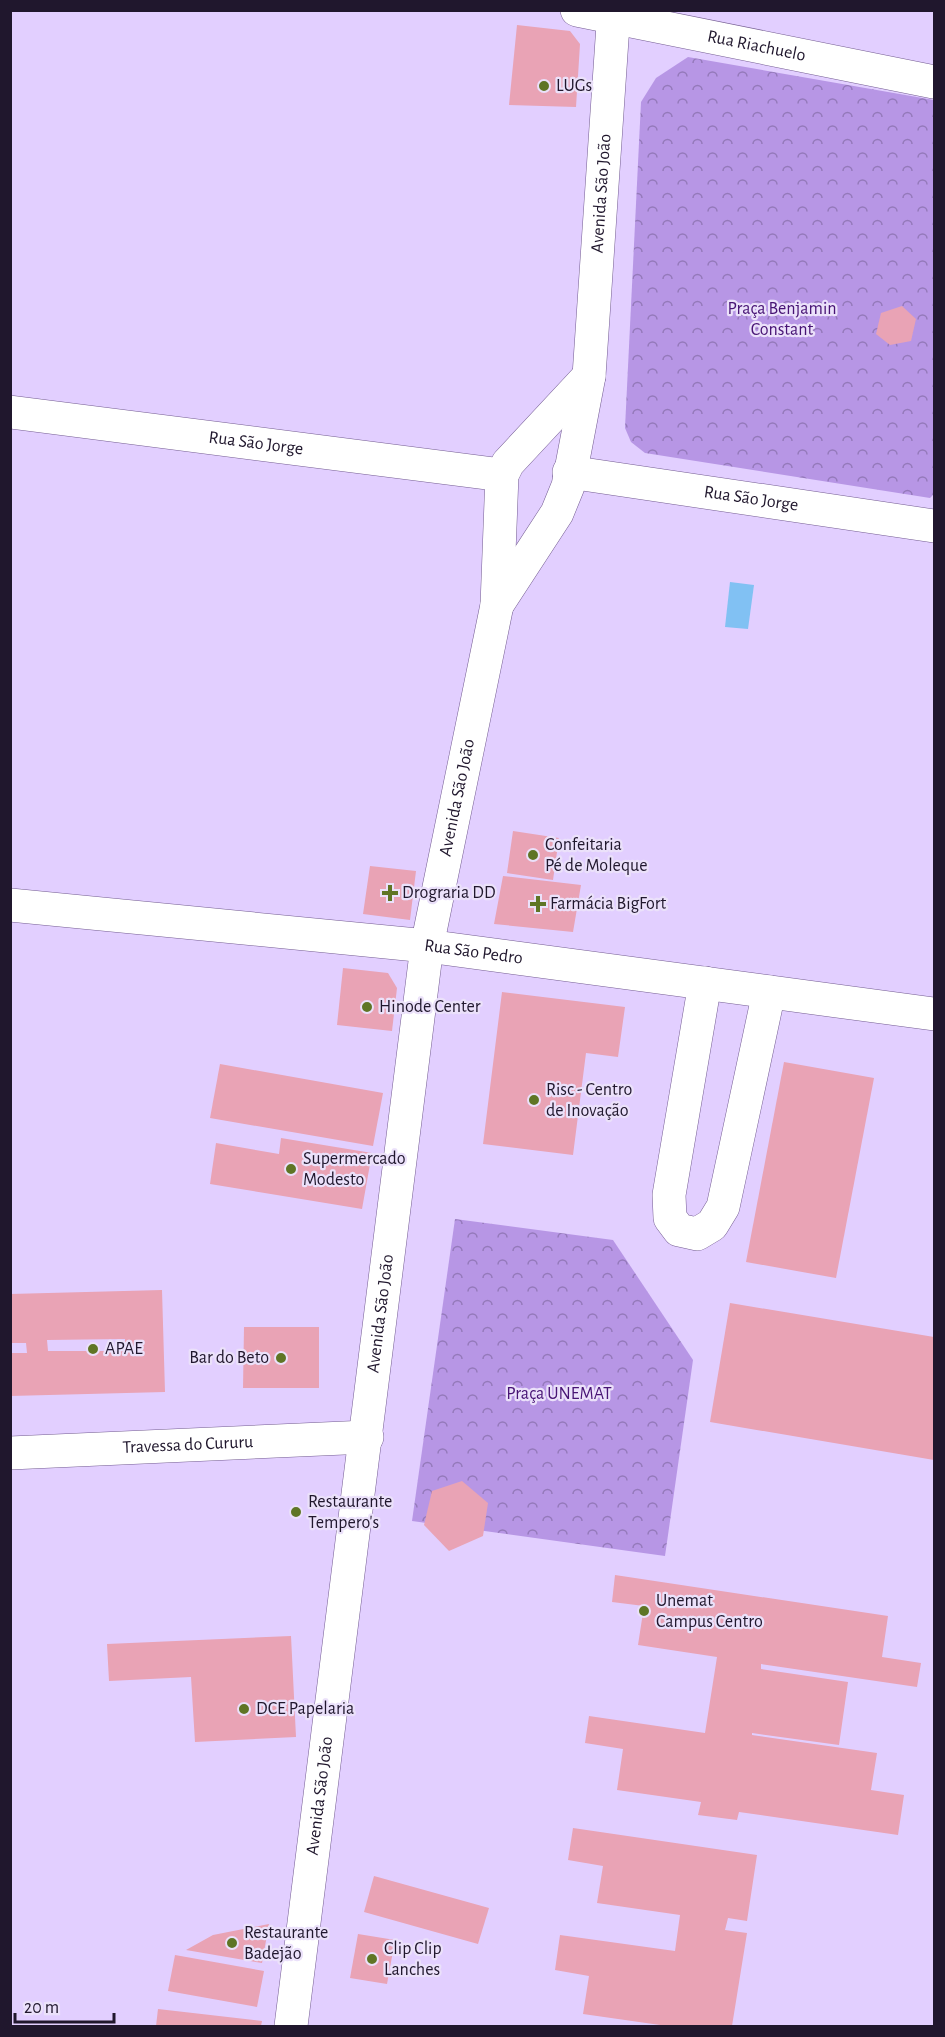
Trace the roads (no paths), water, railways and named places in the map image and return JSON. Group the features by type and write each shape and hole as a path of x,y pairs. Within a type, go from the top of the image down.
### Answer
{"street":[{"name":"Rua Riachuelo","path":"577,10 614,13 934,82"},
{"name":"Avenida São João","path":"497,605 565,497 589,376 614,13"},
{"path":"557,513 530,518 510,508 501,487 508,463 589,376"},
{"name":"Rua São Jorge","path":"10,412 501,487"},
{"path":"524,447 546,450 555,455 569,472"},
{"name":"Rua São Jorge","path":"569,472 934,526"},
{"name":"Avenida São João","path":"291,2026 367,1437 427,946 497,605 501,487"},
{"name":"Rua São Pedro","path":"10,905 427,946 934,1014"},
{"path":"705,983 669,1196 670,1218 679,1230 696,1234 712,1225 723,1207 769,992"},
{"name":"Travessa do Cururu","path":"10,1453 367,1437"}],"water":[{"path":"730,582 754,585 748,629 725,627"}],"place":[{"name":"LUGs","path":"544,86"},
{"name":"Confeitaria Pé de Moleque","path":"533,855"},
{"name":"Drograria DD","path":"390,893"},
{"name":"Farmácia BigFort","path":"538,904"},
{"name":"Hinode Center","path":"367,1007"},
{"name":"Risc - Centro de Inovação","path":"534,1100"},
{"name":"Supermercado Modesto","path":"291,1169"},
{"name":"APAE","path":"93,1349"},
{"name":"Bar do Beto","path":"281,1358"},
{"name":"Restaurante Tempero's","path":"296,1512"},
{"name":"Unemat Campus Centro","path":"644,1611"},
{"name":"DCE Papelaria","path":"244,1709"},
{"name":"Restaurante Badejão","path":"232,1943"},
{"name":"Clip Clip Lanches","path":"372,1959"}],"park label":[{"name":"Praça Benjamin Constant","path":"782,319"},
{"name":"Praça UNEMAT","path":"559,1394"}]}
